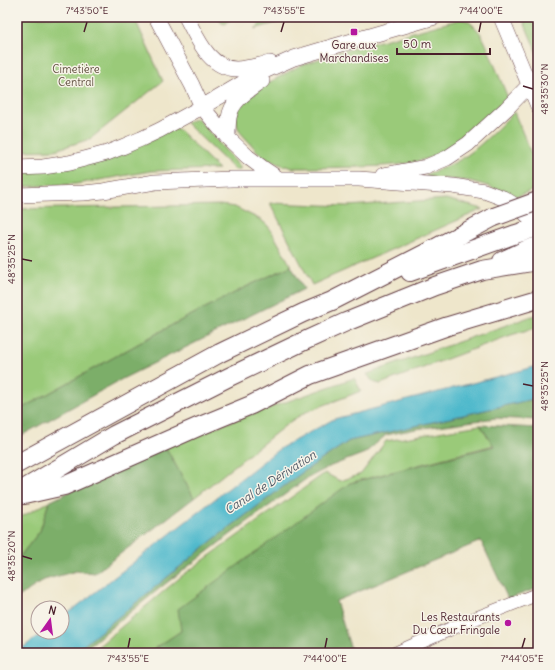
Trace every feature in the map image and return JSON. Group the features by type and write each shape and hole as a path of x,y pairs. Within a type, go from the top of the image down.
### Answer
{"highway":[{"path":"332,300 445,243 504,225 538,201"},
{"path":"17,464 220,353 332,300 538,211"},
{"path":"504,225 538,226"},
{"path":"17,495 114,435 289,348 359,316 435,286 535,254"},
{"path":"17,495 64,486 251,405 310,375 448,326 538,299"}],"main road":[{"path":"156,17 189,78 202,107 228,138 248,157 279,179"},
{"path":"186,17 197,38 210,57 221,65 237,69 294,59"},
{"path":"17,168 43,167 75,162 107,152 141,139 202,107 258,74 294,59 435,17"},
{"path":"501,17 534,81 538,106"},
{"path":"228,138 229,117 239,98 294,59"},
{"path":"359,179 426,167 446,158 468,144 482,132 534,81"},
{"path":"17,195 84,193 155,182 359,179 453,186 484,190 503,198 521,209 538,226"}],"street":[{"path":"396,653 466,622 538,594"}],"green space":[{"name":"Cimetière Central","path":"17,17 134,17 163,81 90,139 55,150 17,151"},
{"path":"219,17 232,17 226,24 223,24"},
{"path":"267,17 296,17 255,29"},
{"path":"522,17 538,17 538,56"},
{"path":"461,19 468,21 481,34 508,98 472,133 448,150 426,159 404,164 359,167 292,168 267,159 258,152 240,132 236,117 238,109 256,91 299,66 336,53"},
{"path":"514,112 538,170 538,188 515,197 488,186 470,181 426,177 427,174 466,156"},
{"path":"197,118 240,167 240,169 235,170 186,123"},
{"path":"177,128 219,169 151,171 76,184 17,187 17,175"},
{"path":"446,199 483,209 312,285 270,203 348,206"},
{"path":"220,205 235,207 261,220 267,225 291,266 174,324 17,411 17,209"},
{"path":"291,266 304,289 122,379 17,438 17,411 174,324"},
{"path":"538,314 538,327 511,335 380,384 373,382 367,374"},
{"path":"354,378 361,391 306,412 291,421 194,498 165,446 243,417"},
{"path":"538,398 538,420 496,418 416,429 386,435 365,453 331,466 306,479 165,584 80,653 74,653 214,539 300,474 349,441"},
{"path":"480,425 494,445 350,483 181,631 148,653 89,653 183,575 325,473 340,481 361,474 386,441"},
{"path":"480,425 538,428 538,588 508,599 481,541 336,601 352,653 148,653 181,631 178,609 350,483 494,446"},
{"path":"165,446 194,498 95,573 76,571 44,580 17,598 17,560 40,531 49,502"},
{"path":"49,502 40,531 17,560 17,519"}],"water":[{"name":"Canal de Dérivation","path":"538,366 538,398 349,441 300,474 214,539 74,653 17,653 33,640 70,640 70,612 279,449 334,419"}],"place":[{"name":"Gare aux Marchandises","path":"354,32"},
{"name":"Les Restaurants Du Cœur Fringale","path":"508,623"}]}
